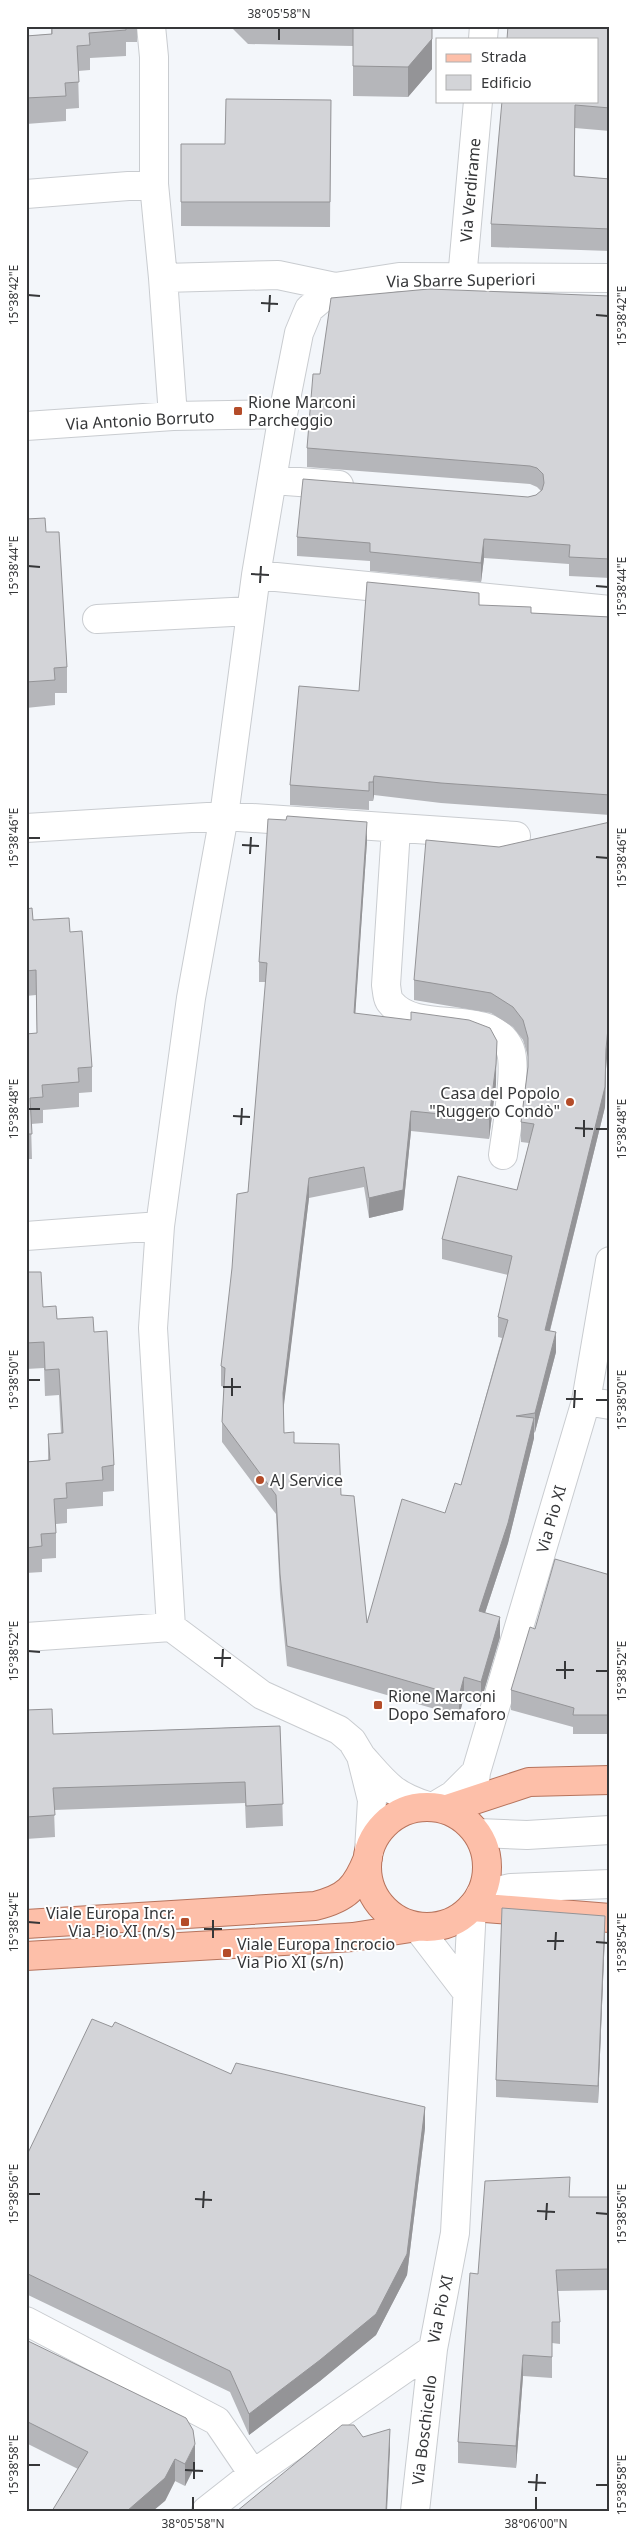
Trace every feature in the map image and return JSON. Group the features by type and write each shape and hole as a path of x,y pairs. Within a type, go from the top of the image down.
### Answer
{"main road":[{"path":"26,1924 315,1906 344,1896 358,1882 377,1833 391,1819 408,1809 473,1801 529,1782 610,1780"},
{"path":"26,1956 353,1937 417,1926 438,1927 456,1920 476,1901 488,1870 486,1851 476,1831 464,1818 436,1807"},
{"path":"369,1854 367,1871 372,1890 383,1907 398,1920 417,1926"},
{"path":"476,1901 610,1918"}],"street":[{"path":"151,26 154,57 154,184 164,278 173,416"},
{"name":"Via Verdirame","path":"462,279 478,102"},
{"path":"26,194 154,184"},
{"name":"Via Sbarre Superiori","path":"164,278 278,275 336,288 399,278 610,278"},
{"path":"171,1627 153,1328 160,1226 191,998 224,816 256,575 283,414 299,333 309,308 336,288"},
{"name":"Via Antonio Borruto","path":"26,426 173,416 283,414"},
{"path":"273,480 362,486"},
{"path":"256,575 610,610"},
{"path":"97,619 251,611"},
{"path":"26,828 224,816 516,836"},
{"path":"396,829 386,985 390,1002 406,1017 485,1026 500,1036 510,1049 513,1068 503,1155"},
{"path":"26,1236 160,1226"},
{"name":"Via Pio XI","path":"476,1831 473,1801 476,1772 598,1403 610,1261"},
{"path":"26,1637 171,1627 262,1695 339,1730 352,1741 361,1756 392,1790 407,1800 436,1807 476,1772"},
{"path":"361,1756 372,1800 369,1854"},
{"path":"476,1831 527,1835 610,1830"},
{"path":"476,1901 511,1888 610,1884"},
{"name":"Via Pio XI","path":"206,2511 253,2474 433,2349 455,2233 466,1991 476,1901"},
{"path":"417,1926 466,1991"},
{"path":"26,2321 217,2421 253,2474"},
{"name":"Via Boschicello","path":"415,2511 433,2349"}],"building":[{"path":"52,26 126,26 126,30 89,33 90,45 77,46 79,82 65,83 66,96 26,98 26,36 52,34"},
{"path":"353,26 432,26 432,39 408,67 353,66"},
{"path":"508,26 610,26 610,108 575,105 574,176 610,179 610,229 491,224 502,102 598,102 598,38 507,38"},
{"path":"226,99 331,100 330,202 181,202 181,144 225,144"},
{"path":"429,289 610,296 610,559 569,557 570,545 484,539 481,563 370,552 370,543 297,537 303,479 528,497 536,495 542,490 544,483 543,474 537,468 530,466 307,448 313,374 320,374 331,298"},
{"path":"45,518 46,532 59,532 67,667 54,668 55,680 26,682 26,519"},
{"path":"367,582 479,593 479,605 531,607 531,613 610,617 610,795 441,783 374,776 373,782 369,782 369,791 290,785 299,686 359,691"},
{"path":"287,816 367,822 354,1013 411,1020 411,1012 469,1020 490,1028 497,1041 489,1119 411,1111 403,1190 369,1198 364,1167 309,1178 283,1393 284,1433 294,1432 294,1443 339,1444 341,1495 354,1496 367,1623 402,1499 445,1513 455,1483 461,1485 508,1320 498,1317 512,1256 442,1239 458,1176 517,1190 534,1124 521,1122 528,1067 528,1038 523,1020 513,1007 491,993 414,980 426,840 499,847 610,822 610,1007 605,1087 545,1330 556,1332 535,1413 516,1416 534,1418 508,1523 479,1611 500,1617 481,1682 464,1677 459,1696 287,1646 280,1574 276,1495 222,1422 225,1368 221,1366 232,1268 237,1194 248,1192 267,963 259,962 268,819 286,820"},
{"path":"32,908 33,920 69,918 70,932 82,931 92,1067 78,1068 79,1082 42,1085 43,1097 30,1098 32,1134 26,1134 26,1034 37,1033 36,970 26,971 26,909"},
{"path":"26,1267 27,1272 41,1272 43,1307 56,1306 57,1319 93,1317 94,1332 107,1331 114,1465 102,1467 103,1480 66,1483 67,1498 54,1499 56,1533 41,1534 42,1546 26,1548 26,1462 50,1460 48,1434 63,1433 59,1369 45,1370 44,1342 26,1343"},
{"path":"555,1559 610,1575 610,1715 573,1715 574,1708 511,1690 530,1627 535,1629"},
{"path":"52,1709 53,1734 280,1726 283,1804 246,1806 245,1782 53,1788 55,1815 26,1817 26,1710"},
{"path":"502,1908 605,1916 598,2086 496,2080"},
{"path":"92,2019 112,2027 115,2022 231,2074 236,2063 425,2107 407,2254 376,2314 249,2414 230,2371 26,2273 26,2157"},
{"path":"570,2177 569,2197 610,2197 610,2269 556,2270 560,2322 552,2322 552,2357 523,2355 516,2446 458,2442 470,2273 478,2274 485,2181"},
{"path":"26,2340 186,2418 193,2430 195,2444 185,2464 175,2459 165,2478 127,2511 52,2511 88,2452 26,2421"},
{"path":"342,2425 354,2425 363,2437 390,2429 386,2511 237,2511"}],"place":[{"name":"Rione Marconi Parcheggio","path":"238,411"},
{"name":"Casa del Popolo \"Ruggero Condò\"","path":"570,1102"},
{"name":"AJ Service","path":"260,1480"},
{"name":"Rione Marconi Dopo Semaforo","path":"378,1705"},
{"name":"Viale Europa Incr. Via Pio XI (n/s)","path":"185,1922"},
{"name":"Viale Europa Incrocio Via Pio XI (s/n)","path":"227,1953"}]}
